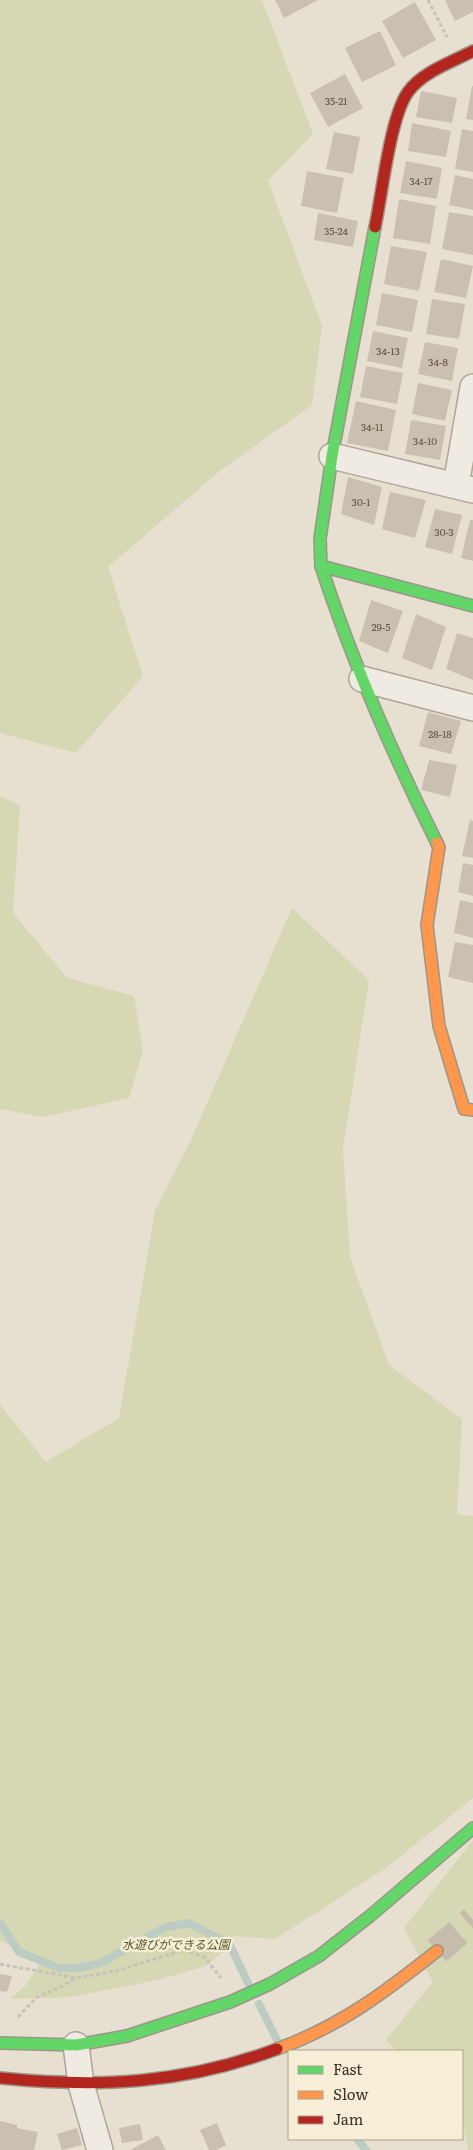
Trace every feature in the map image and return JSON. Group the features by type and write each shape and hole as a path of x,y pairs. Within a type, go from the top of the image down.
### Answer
{"street":[{"path":"473,51 426,76 408,92 396,119 332,456 320,539 321,566 337,615 394,756 439,847 427,925 439,1026 464,1109 473,1110"},
{"path":"332,456 465,488 473,387"},
{"path":"321,566 473,606"},
{"path":"362,679 473,708"},
{"path":"0,2043 76,2045 127,2036 180,2019 270,1984 319,1956 377,1910 473,1828"},
{"path":"0,2078 28,2082 128,2084 176,2078 255,2059 342,2019 384,1994 437,1951"},
{"path":"76,2045 81,2084 100,2150"}],"path":[{"path":"428,0 456,60"},
{"path":"0,1964 76,1978 116,1971 184,1950 204,1957 237,1998"},
{"path":"12,2022 37,1997 76,1978"}],"green space":[{"path":"0,0 262,0 313,134 268,180 322,326 312,405 221,470 108,567 143,676 76,753 0,733"},
{"path":"0,796 20,805 13,913 67,978 134,996 143,1050 129,1098 44,1117 0,1109"},
{"name":"水遊びができる公園","path":"292,908 369,980 343,1149 350,1257 389,1365 462,1419 457,1514 473,1516 473,1798 386,1868 275,1939 234,1936 224,1951 206,1966 158,1980 71,1997 10,1999 26,1985 43,1958 0,1941 0,1405 46,1462 119,1418 155,1211 192,1138"},
{"path":"473,1840 473,2150 468,2150 463,2123 463,2050 396,2050 386,2040 433,1982 404,1928"}],"building":[{"path":"275,0 318,0 284,18"},
{"path":"445,0 473,0 473,12 455,21"},
{"path":"415,2 436,40 403,58 382,21"},
{"path":"380,31 396,65 362,82 345,48"},
{"path":"345,74 363,108 328,127 310,93"},
{"path":"473,86 473,120 466,119"},
{"path":"421,91 457,98 452,123 416,117"},
{"path":"412,123 451,131 446,157 408,151"},
{"path":"462,129 473,131 473,172 455,169"},
{"path":"334,132 360,137 353,174 326,169"},
{"path":"406,161 442,168 437,199 400,193"},
{"path":"307,171 344,178 337,213 301,206"},
{"path":"455,175 473,179 473,210 449,205"},
{"path":"399,199 436,206 430,244 393,238"},
{"path":"449,212 473,216 473,255 442,249"},
{"path":"318,213 358,221 353,247 314,240"},
{"path":"391,246 427,252 419,291 384,284"},
{"path":"441,259 473,266 466,298 434,292"},
{"path":"382,293 418,300 412,332 376,325"},
{"path":"432,299 465,304 459,339 426,334"},
{"path":"373,331 408,338 402,368 367,361"},
{"path":"425,342 458,348 452,381 418,374"},
{"path":"366,366 403,373 397,404 360,397"},
{"path":"418,383 452,390 445,421 412,414"},
{"path":"356,401 396,410 388,451 347,443"},
{"path":"411,420 446,426 440,460 405,454"},
{"path":"348,477 382,487 374,525 341,514"},
{"path":"390,492 426,500 415,538 382,529"},
{"path":"435,509 462,515 452,554 425,547"},
{"path":"470,520 473,520 473,561 461,558"},
{"path":"371,600 403,611 388,653 359,641"},
{"path":"416,614 446,627 432,670 402,658"},
{"path":"457,633 473,638 473,680 446,669"},
{"path":"428,712 461,721 451,754 419,746"},
{"path":"429,760 457,765 450,797 421,790"},
{"path":"470,820 473,821 473,858 462,856"},
{"path":"463,863 473,865 473,896 458,892"},
{"path":"460,900 473,903 473,938 454,933"},
{"path":"455,942 473,945 473,983 448,977"},
{"path":"0,1974 12,1976 7,1992 0,1991"},
{"path":"0,2121 17,2125 17,2128 38,2132 34,2150 0,2150"},
{"path":"217,2123 226,2145 216,2150 209,2150 200,2130"},
{"path":"140,2124 143,2140 122,2143 119,2128"},
{"path":"77,2128 82,2145 62,2150 57,2134"},
{"path":"158,2135 166,2150 130,2150"}],"waterway":[{"path":"0,1923 19,1952 59,1968 79,1968 101,1963 166,1927 189,1923 230,1945 248,1983"},
{"path":"259,2004 278,2042"},
{"path":"358,2140 366,2150"}],"tunnel":[{"path":"437,1951 473,1920"}],"traffic: fast":[{"path":"375,227 332,456 320,539 321,566 473,606"},
{"path":"321,566 346,637 374,706 404,775 437,843"},
{"path":"0,2043 76,2045 127,2036 230,2002 270,1984 319,1956 370,1916 473,1828"}],"traffic: slow":[{"path":"437,843 439,847 427,925 439,1026 464,1109 473,1110"},
{"path":"277,2049 322,2030 362,2007 437,1951"}],"traffic: jam":[{"path":"375,227 391,137 396,119 408,92 429,73 473,51"},
{"path":"0,2078 72,2083 140,2080 208,2070 277,2049"}]}
